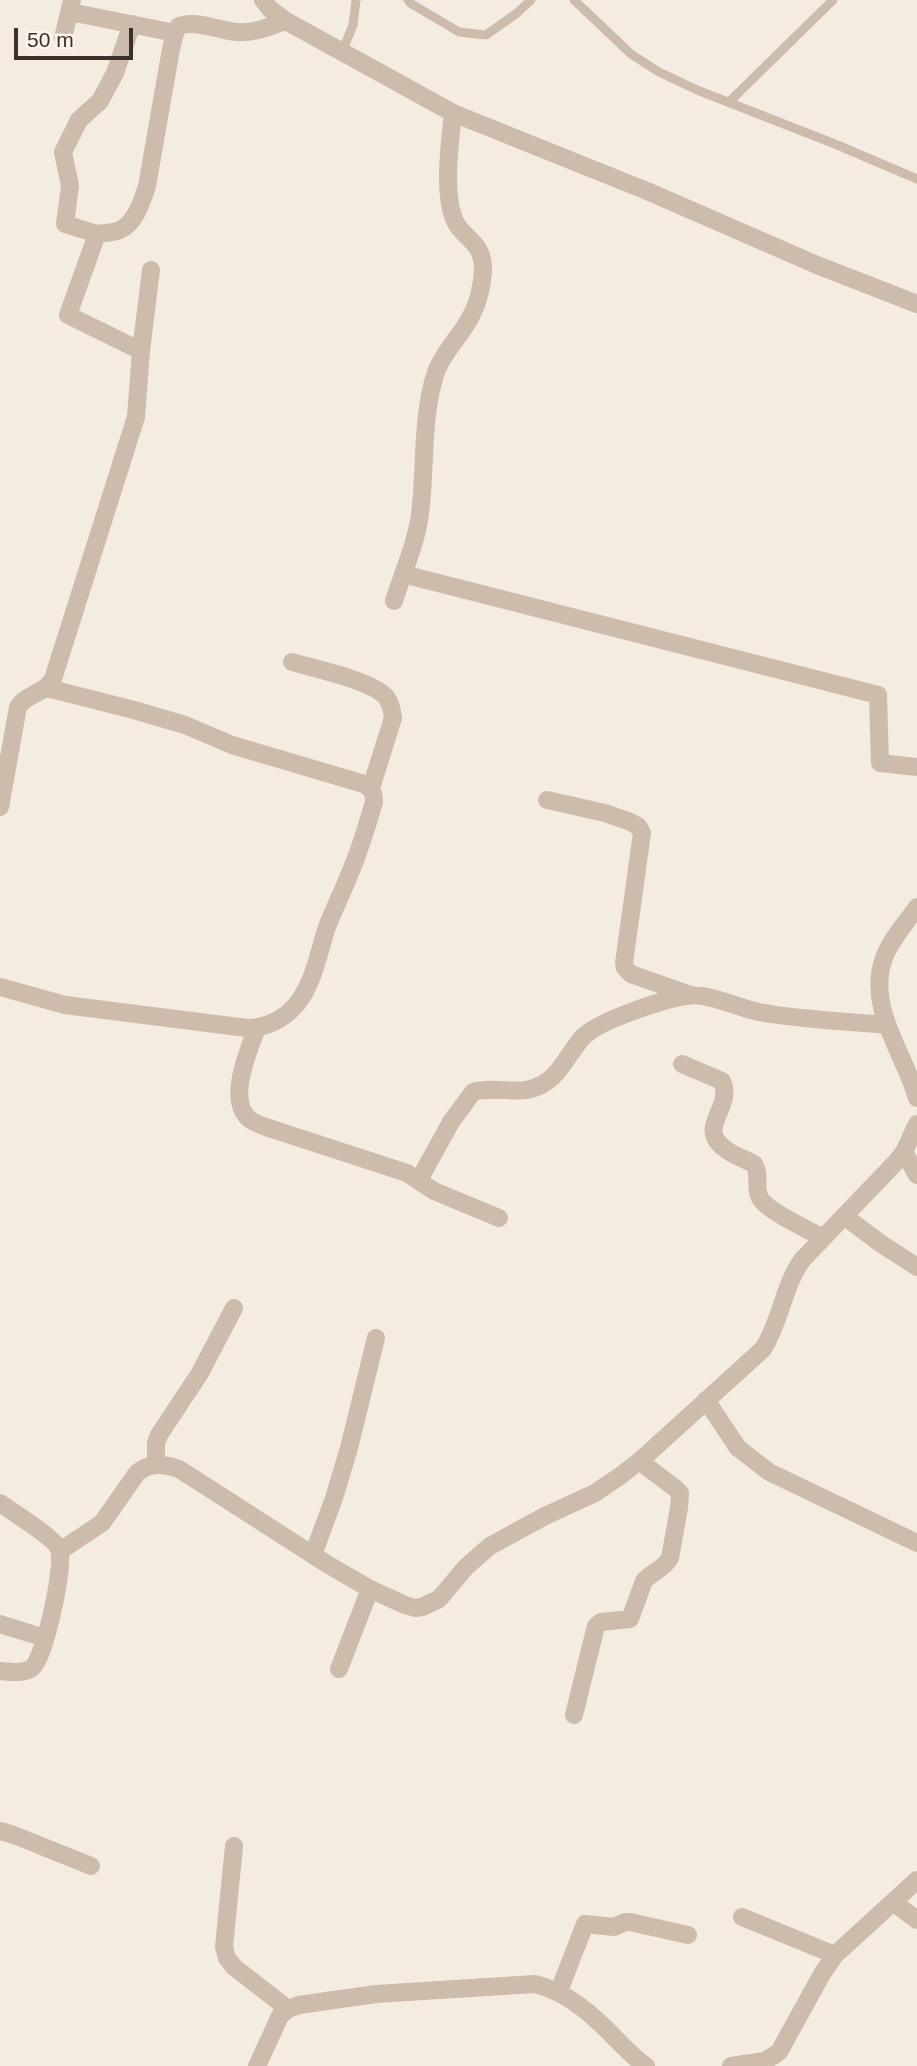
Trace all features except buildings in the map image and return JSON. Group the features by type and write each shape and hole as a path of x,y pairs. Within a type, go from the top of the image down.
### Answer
{"street":[{"path":"262,0 286,21 453,113 917,304"},
{"path":"63,38 71,6 175,33"},
{"path":"132,24 115,73 100,101 79,120 63,152 70,186 65,224 97,234 120,230 140,206 147,186 157,122 175,33 179,26 186,24 248,32 286,21"},
{"path":"394,601 419,521 429,406 436,371 470,319 477,304 482,281 481,254 474,242 458,228 453,218 449,174 453,113"},
{"path":"97,234 68,315 141,351"},
{"path":"0,807 18,707 22,701 47,688 53,679 136,417 150,270"},
{"path":"403,574 877,695 880,763 917,767"},
{"path":"292,662 353,680 375,689 387,698 393,718 371,788"},
{"path":"0,987 65,1004 257,1028 280,1018 293,1008 311,978 327,927 362,843 374,802 371,788 341,777 232,745 185,725 47,688"},
{"path":"547,800 605,813 638,826 642,833 624,963 631,974 691,995 773,1014 887,1025"},
{"path":"917,907 884,957 880,977 880,992 887,1025 917,1098"},
{"path":"419,1180 473,1091 517,1091 541,1086 551,1079 583,1036 597,1026 691,995"},
{"path":"257,1028 241,1074 241,1103 247,1117 256,1123 407,1173 434,1191 499,1218"},
{"path":"682,1064 722,1081 724,1099 713,1134 723,1148 757,1168 759,1197 790,1220 823,1238"},
{"path":"60,1551 102,1523 144,1467 167,1465 179,1469 370,1589 415,1608 432,1604 479,1554 545,1516 595,1493 639,1461 763,1349 771,1336 796,1269 904,1152 917,1124"},
{"path":"904,1152 917,1175"},
{"path":"844,1216 917,1268"},
{"path":"156,1465 156,1443 159,1435 200,1373 234,1308"},
{"path":"313,1555 349,1448 376,1338"},
{"path":"706,1400 738,1448 769,1472 917,1542"},
{"path":"574,1714 596,1626 601,1622 630,1619 644,1581 670,1558 680,1493 639,1461"},
{"path":"0,1503 57,1544 62,1560 38,1659 32,1668 22,1672 0,1671"},
{"path":"339,1669 370,1589"},
{"path":"0,1624 45,1638"},
{"path":"0,1831 91,1866"},
{"path":"234,1846 224,1947 227,1958 234,1967 288,2009"},
{"path":"731,2066 774,2061 835,1955 917,1880"},
{"path":"893,1902 917,1920"},
{"path":"742,1917 835,1955"},
{"path":"559,1992 585,1924 614,1927 630,1923 688,1935"},
{"path":"257,2066 280,2016 299,2005 376,1994 535,1984 559,1992 601,2024 646,2066"}],"lane":[{"path":"342,52 353,25 356,0"},
{"path":"408,0 459,32 486,35 531,0"},
{"path":"574,0 631,54 659,72 917,179"},
{"path":"729,102 833,0"}]}
